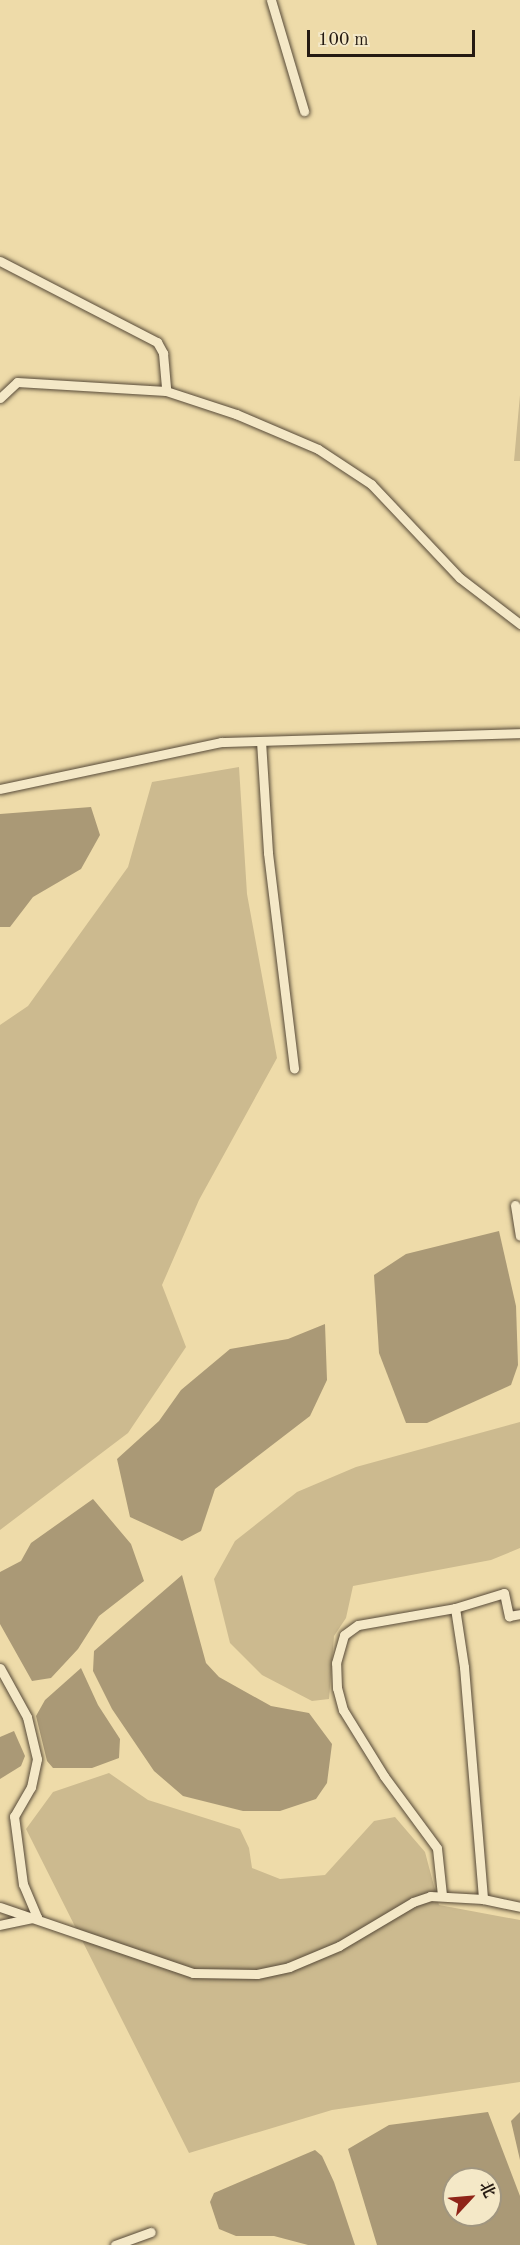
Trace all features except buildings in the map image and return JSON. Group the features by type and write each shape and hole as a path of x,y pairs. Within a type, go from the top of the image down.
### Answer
{"street":[{"path":"271,0 304,111"},
{"path":"0,261 157,342 163,353 166,391"},
{"path":"0,398 17,382 166,391 236,414 318,449 371,484 460,578 520,624"},
{"path":"0,789 221,742 520,734"},
{"path":"261,741 268,853 294,1068"},
{"path":"515,1204 520,1236"},
{"path":"441,1895 437,1848 384,1776 343,1710 337,1688 336,1663 344,1635 357,1625 455,1608 504,1593 509,1616 520,1614"},
{"path":"455,1608 464,1667 483,1899"},
{"path":"0,1668 27,1717 37,1760 31,1787 14,1816 23,1884 37,1917"},
{"path":"0,1907 37,1917 194,1973 257,1974 289,1967 339,1946 413,1902 441,1895 483,1899 520,1907"},
{"path":"0,1926 37,1917"},
{"path":"115,2245 151,2232"}],"shaded area":[{"path":"520,395 520,461 514,461"},
{"path":"239,767 247,894 277,1058 199,1200 162,1285 186,1347 128,1433 0,1530 0,1025 28,1006 128,867 152,782"},
{"path":"91,807 100,835 81,869 33,897 10,927 0,927 0,814"},
{"path":"499,1231 516,1306 518,1365 511,1385 427,1423 406,1423 379,1353 374,1275 406,1254"},
{"path":"325,1324 327,1380 310,1416 215,1489 201,1531 182,1541 130,1517 117,1459 159,1421 181,1390 230,1349 288,1339"},
{"path":"520,1422 520,1548 491,1560 353,1586 346,1618 334,1636 329,1699 312,1701 262,1675 230,1643 214,1579 235,1541 297,1492 356,1467"},
{"path":"93,1499 131,1544 144,1581 99,1616 78,1649 51,1678 32,1681 0,1624 0,1572 21,1561 31,1543"},
{"path":"182,1575 206,1663 219,1677 271,1706 309,1713 332,1744 327,1783 316,1799 280,1811 243,1811 183,1796 154,1771 112,1709 93,1671 94,1651"},
{"path":"81,1668 98,1705 120,1739 119,1758 92,1768 53,1768 47,1761 36,1716 45,1700"},
{"path":"14,1731 25,1756 21,1766 0,1779 0,1737"},
{"path":"109,1773 148,1800 240,1829 249,1848 252,1868 280,1879 325,1875 374,1821 395,1817 425,1852 439,1905 520,1920 520,2082 332,2110 189,2153 26,1829 53,1792"},
{"path":"488,2112 520,2196 520,2245 377,2245 348,2149 389,2125"},
{"path":"520,2112 520,2160 511,2121"},
{"path":"315,2150 322,2156 334,2182 355,2245 308,2245 274,2236 236,2236 219,2229 210,2202 214,2193"}]}
